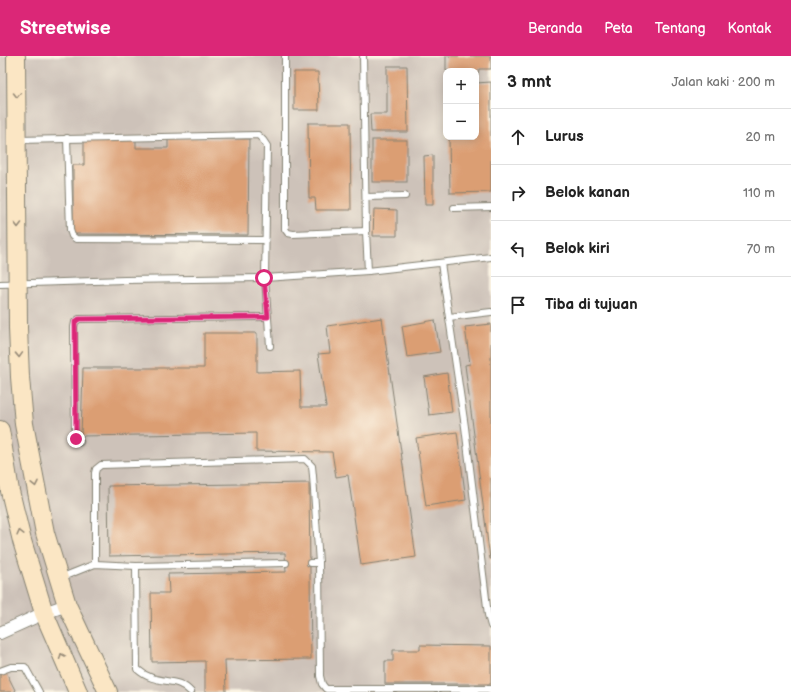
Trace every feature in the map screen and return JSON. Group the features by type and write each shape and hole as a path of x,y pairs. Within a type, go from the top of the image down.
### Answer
{"street":[{"path":"16,56 20,370 24,424 45,533 67,605 108,692"},
{"path":"0,430 10,491 22,541 44,613 78,692"},
{"path":"0,633 44,613 67,605"}],"lane":[{"path":"285,56 285,229 288,233 293,234 366,231"},
{"path":"363,56 368,271"},
{"path":"18,140 258,135 267,146 264,278 270,346"},
{"path":"67,138 70,230 72,236 76,239 265,240"},
{"path":"366,197 406,196"},
{"path":"454,208 491,207"},
{"path":"0,284 264,278 368,271 491,257"},
{"path":"441,262 465,427 489,625 491,626"},
{"path":"449,317 491,312"},
{"path":"80,442 76,439 74,327 75,322 79,319 268,317"},
{"path":"95,564 95,473 96,469 101,466 305,459 312,466 313,476 319,563 320,676 322,684 326,689 491,689"},
{"path":"60,578 95,564 136,566 286,563"},
{"path":"310,563 319,563"},
{"path":"136,566 137,668 145,675 153,679 184,684 191,692"},
{"path":"0,671 11,667 25,667 39,692"}],"shaded area":[{"path":"0,56 491,56 491,692 0,692"}],"building":[{"path":"446,56 491,56 491,69 446,68"},
{"path":"387,66 407,66 408,132 371,132 370,114 387,114"},
{"path":"294,72 318,72 319,110 294,110"},
{"path":"491,82 491,192 450,193 449,140 479,140 479,83"},
{"path":"308,123 350,123 351,210 316,210 315,198 309,198"},
{"path":"168,138 249,139 248,235 73,234 73,165 84,165 84,140 136,140 136,148 168,148"},
{"path":"372,140 407,140 407,182 372,182"},
{"path":"433,155 433,205 425,205 424,156"},
{"path":"374,209 397,210 397,236 373,236"},
{"path":"382,318 416,557 361,565 348,475 336,477 332,452 256,451 256,433 81,436 83,368 204,368 204,333 257,333 257,372 300,371 301,407 326,407 318,354 330,353 327,326"},
{"path":"435,320 440,352 407,357 402,326"},
{"path":"491,324 490,559 465,365 470,364 465,327"},
{"path":"447,373 452,412 429,415 424,377"},
{"path":"457,432 466,500 426,506 416,438"},
{"path":"309,483 311,659 225,660 226,692 205,692 205,661 152,662 151,593 169,593 168,574 286,572 285,553 109,556 108,486"},
{"path":"420,645 491,646 491,684 385,684 385,661 393,661 393,650 420,650"},
{"path":"6,672 16,692 0,692 0,674"}],"route":[{"path":"76,439 75,322 79,319 268,317 264,278"}]}
